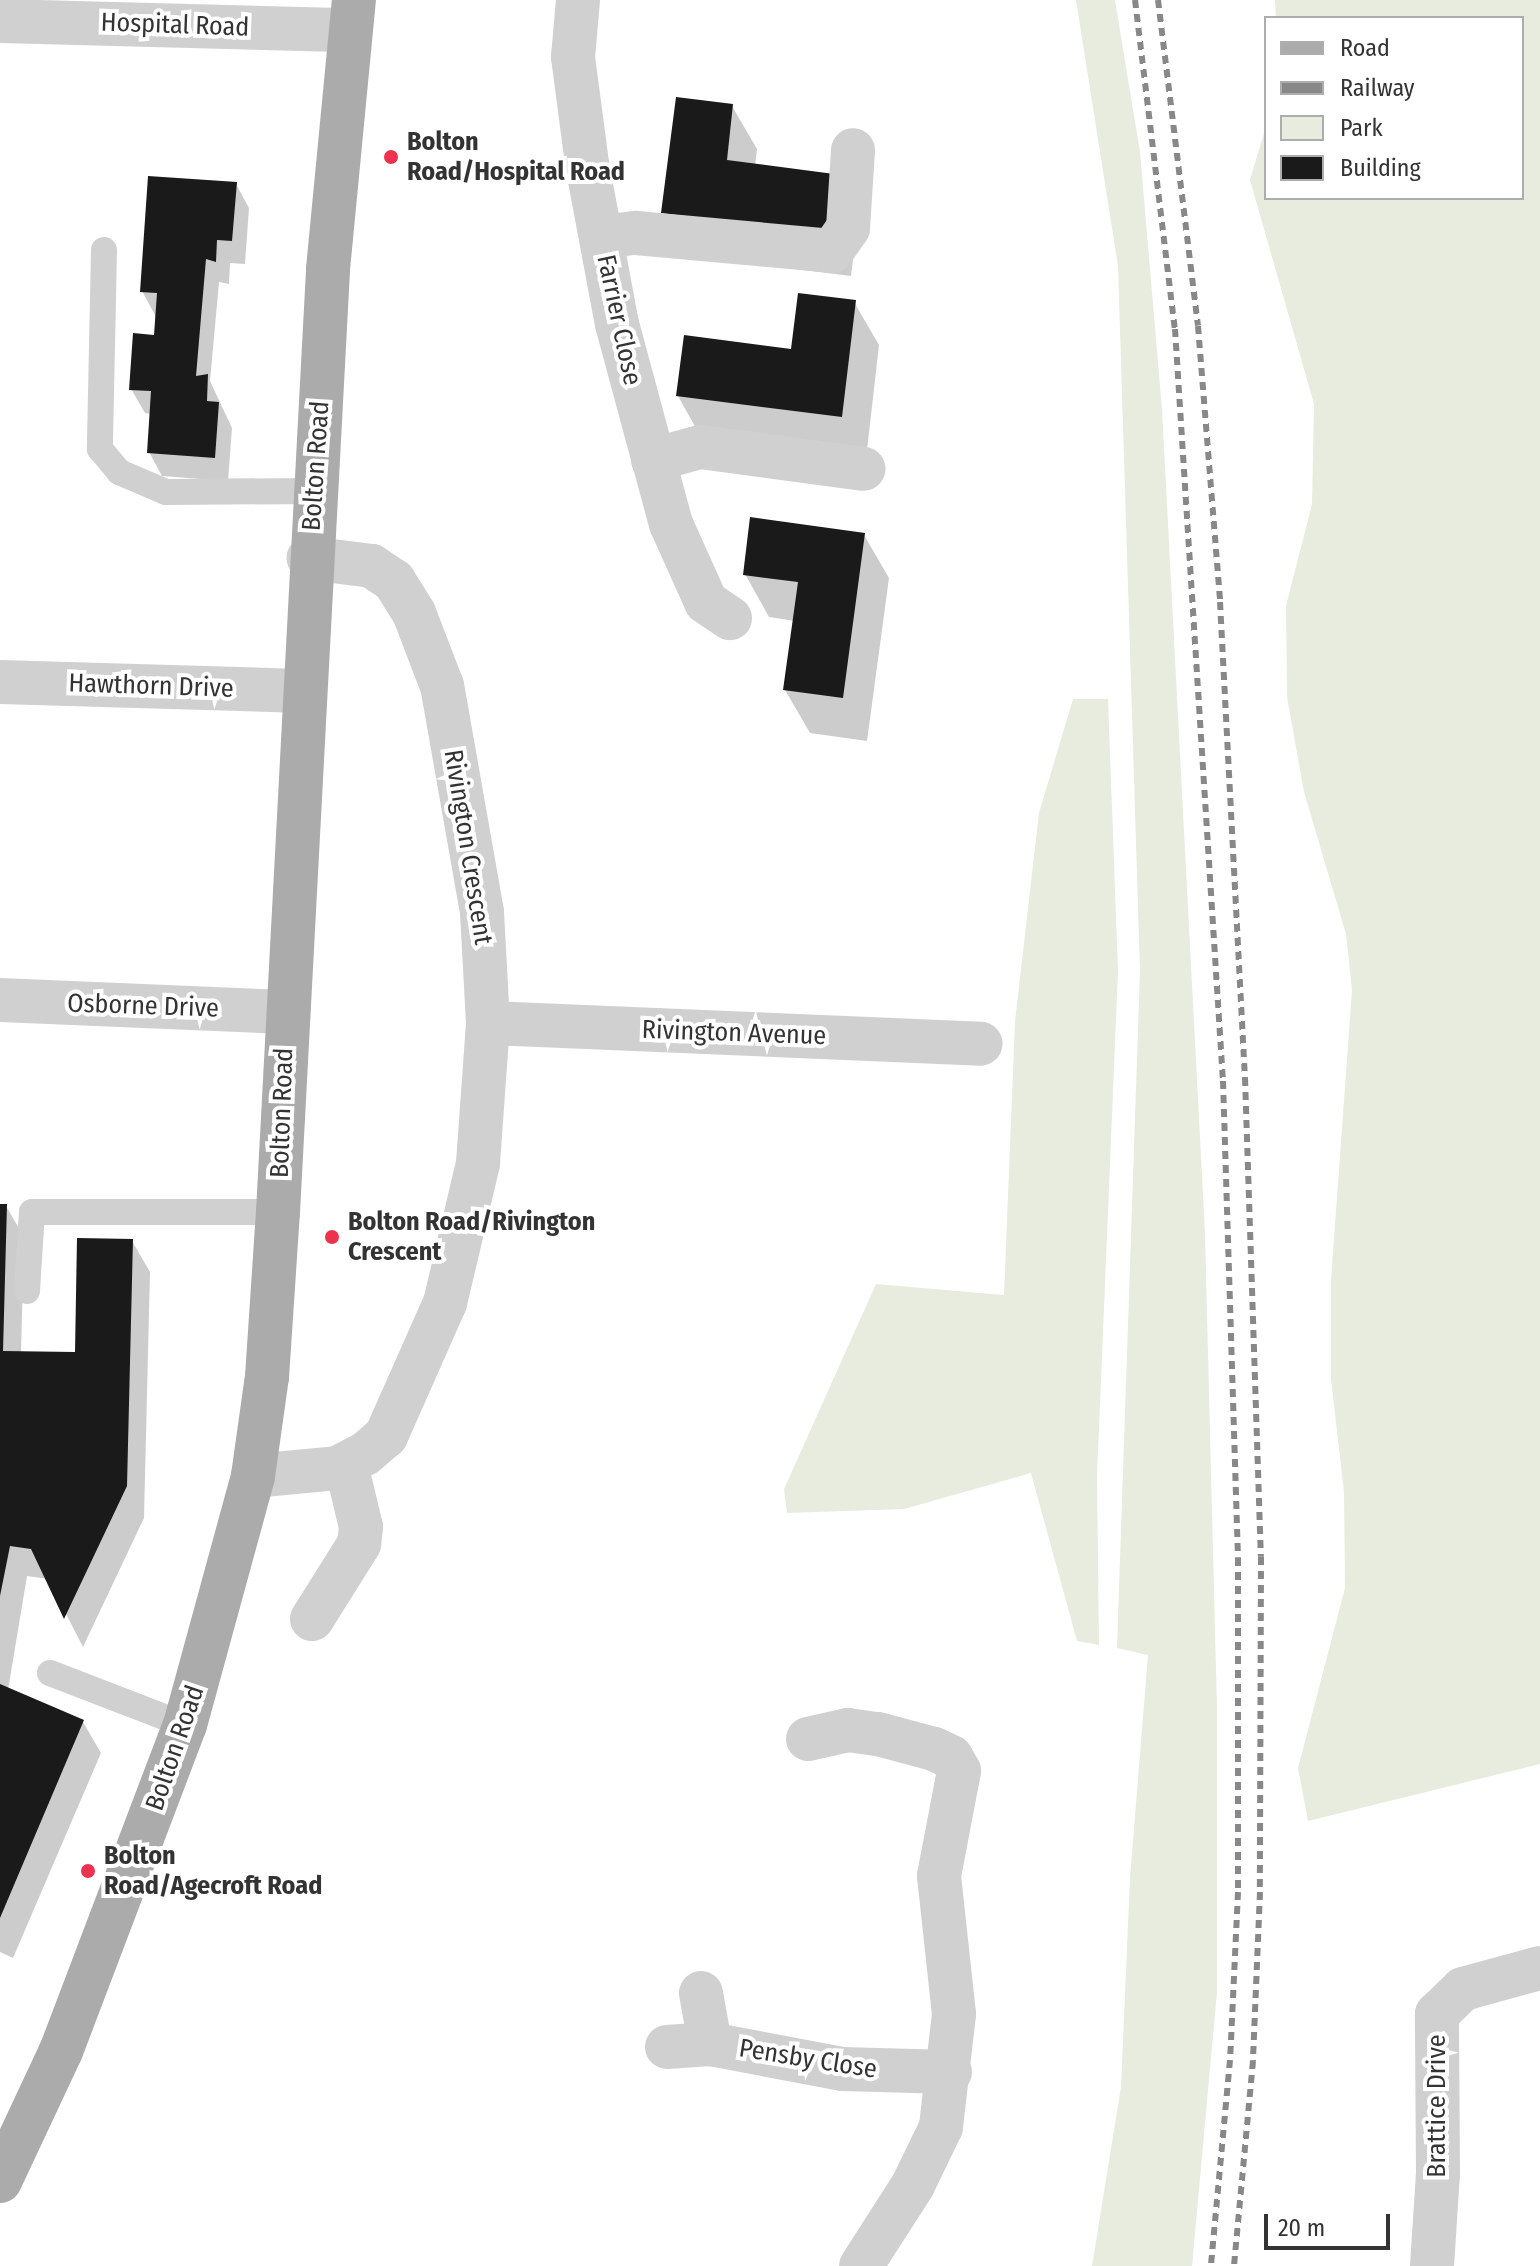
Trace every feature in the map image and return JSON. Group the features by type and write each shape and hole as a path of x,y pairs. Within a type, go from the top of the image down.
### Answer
{"main road":[{"name":"Bolton Road","path":"0,2180 61,2051 185,1725 253,1476 267,1377 278,1212 309,558 352,15"}],"street":[{"name":"Farrier Close","path":"578,0 573,57 601,237 653,460 671,524 706,602 730,618"},
{"name":"Hospital Road","path":"0,21 352,15"},
{"path":"601,237 636,233 832,251 848,228 853,150"},
{"path":"653,460 700,447 864,469"},
{"name":"Rivington Crescent","path":"253,1476 346,1464 386,1436 445,1303 478,1163 488,1023 482,912 442,686 414,613 394,581 372,566 309,558"},
{"name":"Hawthorn Drive","path":"0,682 302,691"},
{"name":"Osborne Drive","path":"0,1000 286,1012"},
{"name":"Rivington Avenue","path":"488,1023 981,1044"},
{"path":"312,1619 359,1544 361,1527 346,1464"},
{"path":"808,1739 848,1730 878,1734 934,1749 951,1757 959,1771 939,1876 954,2014 950,2072 941,2127 913,2185 861,2266"},
{"name":"Brattice Drive","path":"1432,2266 1438,2173 1437,2014 1463,1989 1540,1968"},
{"path":"701,1993 710,2044"},
{"name":"Pensby Close","path":"667,2047 710,2044 842,2069 950,2072"}],"lane":[{"path":"104,250 100,449 119,472 166,492 315,491"},
{"path":"27,1291 32,1212 278,1212"},
{"path":"50,1673 185,1725"}],"green space":[{"path":"1076,0 1115,0 1140,152 1162,409 1205,1233 1217,1710 1217,1992 1192,2266 1092,2266 1121,2087 1130,1878 1148,1655 1117,1648 1140,971 1118,266"},
{"path":"1275,0 1540,0 1540,1764 1308,1821 1298,1768 1345,1588 1344,1492 1331,1379 1331,1280 1352,990 1346,934 1304,792 1287,697 1286,606 1312,504 1314,404 1250,180 1264,133 1264,200 1524,200 1524,16 1276,16"},
{"path":"1073,699 1108,699 1118,971 1097,1477 1099,1645 1077,1641 1031,1473 904,1509 787,1513 784,1489 876,1284 1004,1295 1015,1021 1039,813"}],"building":[{"path":"676,97 733,104 727,160 834,174 827,234 661,213"},
{"path":"148,176 237,182 232,241 217,240 216,262 206,259 196,376 208,374 207,401 219,402 215,458 147,453 151,391 129,390 133,333 154,335 157,293 140,292"},
{"path":"798,293 856,300 842,417 676,396 684,335 791,349"},
{"path":"750,517 865,533 843,698 783,690 798,582 743,575"},
{"path":"0,1204 7,1204 3,1351 75,1352 77,1238 133,1239 127,1486 64,1619 31,1549 10,1546 0,1596"},
{"path":"0,1684 84,1720 0,1918"}],"railway":[{"path":"1135,0 1175,329 1223,1081 1238,1558 1238,1892 1230,2060 1211,2266"},
{"path":"1158,0 1198,326 1220,602 1245,1078 1261,1557 1260,1892 1253,2061 1234,2266"}],"place":[{"name":"Bolton Road/Hospital Road","path":"391,157"},
{"name":"Bolton Road/Rivington Crescent","path":"332,1237"},
{"name":"Bolton Road/Agecroft Road","path":"88,1871"}]}
